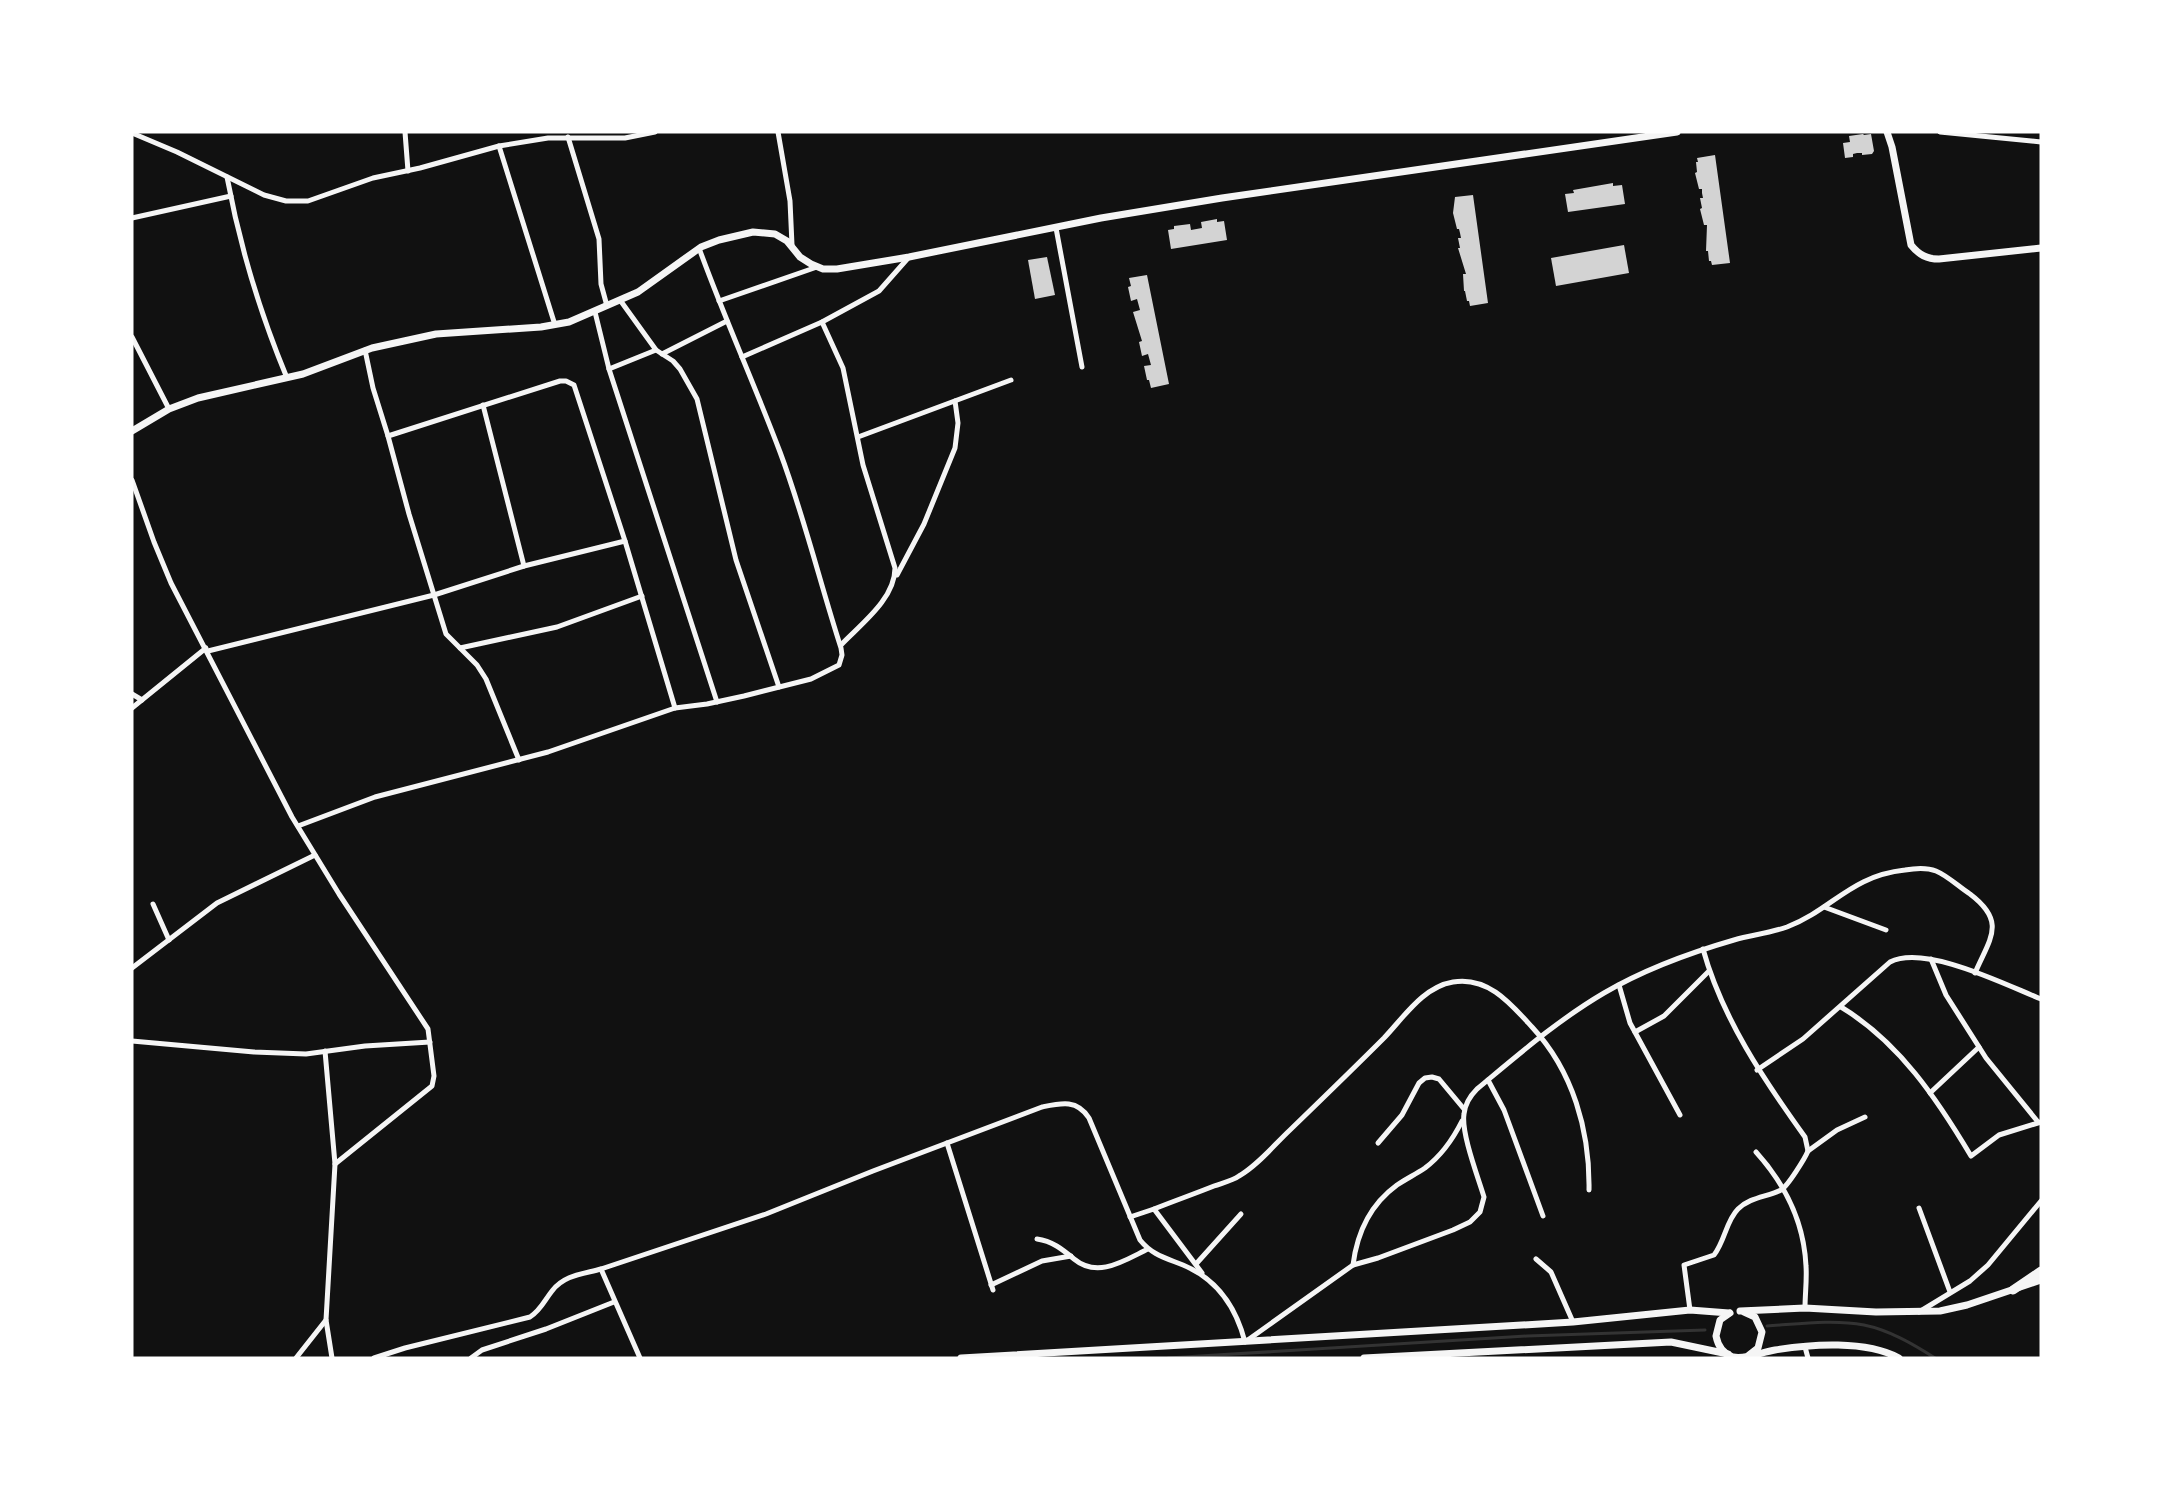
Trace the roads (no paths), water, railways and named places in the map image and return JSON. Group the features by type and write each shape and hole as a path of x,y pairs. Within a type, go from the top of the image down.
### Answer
{"main road":[{"path":"2013,1290 2041,1271"}],"street":[{"path":"405,132 408,171"},
{"path":"132,133 272,198 286,201 309,201 373,178 408,171 499,146 568,137 625,138 656,132"},
{"path":"778,132 790,201 792,245"},
{"path":"132,431 169,409 210,394 287,378 365,351 436,334 555,325 595,312 639,292 699,248 719,240 760,231 775,234 792,245 800,257 817,267 837,270 1222,198 1677,132"},
{"path":"1887,132 1911,245 1917,252 1939,259 2040,246"},
{"path":"1940,132 2041,142"},
{"path":"568,137 599,239 601,284 607,306"},
{"path":"499,146 555,325"},
{"path":"227,177 256,297 287,378"},
{"path":"132,218 231,196"},
{"path":"1056,228 1082,367"},
{"path":"298,826 375,797 519,760 586,740 675,708 717,702 811,679 836,667 842,658 841,645 780,452 699,248"},
{"path":"742,357 822,322 879,291 909,257"},
{"path":"719,301 817,267"},
{"path":"620,300 659,352 673,361 680,369 697,399 736,560 779,687"},
{"path":"595,312 609,369 717,702"},
{"path":"609,369 659,352 727,321"},
{"path":"822,322 843,368 864,465 895,561 894,579"},
{"path":"132,337 169,409"},
{"path":"365,351 373,388 409,514 446,634 486,679 519,760"},
{"path":"858,437 1011,380"},
{"path":"388,436 560,381 574,385 625,541 675,708"},
{"path":"841,645 879,605 919,534 954,448 958,423 955,401"},
{"path":"483,405 524,566"},
{"path":"132,480 162,563 298,826 339,894 428,1029 434,1076 432,1086 335,1164"},
{"path":"132,708 207,649 434,595 524,566 625,541"},
{"path":"460,648 557,627 642,596"},
{"path":"132,694 142,700"},
{"path":"132,968 217,903 315,855"},
{"path":"1245,1342 1353,1265 1453,1230 1477,1216 1484,1197 1463,1119 1464,1109 1472,1094 1585,1004 1619,985 1668,962 1703,949 1785,928 1807,918 1853,886 1880,874 1920,868 1939,873 1981,903 1992,919 1993,930 1975,973"},
{"path":"153,904 169,940"},
{"path":"1824,907 1886,930"},
{"path":"1703,949 1709,971 1757,1070 1805,1137 1808,1151"},
{"path":"1757,1070 1803,1039 1890,962 1911,957 1931,959 1975,973 2041,999"},
{"path":"1841,1007 1868,1025 1893,1047 1930,1093 1971,1156 2000,1135 2040,1122 1979,1047 1946,995 1931,959"},
{"path":"1635,1032 1664,1016 1709,971"},
{"path":"1130,1217 1239,1177 1345,1077 1426,994 1438,986 1462,981 1484,985 1504,998 1541,1037 1566,1077 1578,1107 1588,1156 1589,1190"},
{"path":"1619,985 1630,1023 1680,1115"},
{"path":"132,1041 254,1052 306,1054 365,1046 430,1042"},
{"path":"1930,1093 1979,1047"},
{"path":"325,1052 335,1164 326,1320 332,1358"},
{"path":"1378,1143 1402,1115 1419,1083 1425,1078 1439,1079 1464,1109"},
{"path":"1488,1080 1504,1110 1543,1216"},
{"path":"374,1358 530,1317 541,1309 555,1287 567,1278 601,1269 766,1214 1042,1107 1064,1102 1074,1104 1089,1118 1140,1240 1159,1256 1205,1277 1220,1290 1232,1308 1245,1342"},
{"path":"1690,1310 1684,1266 1714,1255 1731,1219 1743,1205 1783,1189 1808,1151 1837,1130 1865,1117"},
{"path":"1353,1265 1358,1240 1374,1209 1396,1186 1436,1158 1452,1139 1463,1119"},
{"path":"947,1143 992,1287 1042,1261 1071,1256"},
{"path":"1756,1152 1783,1189 1797,1220 1804,1248 1805,1308"},
{"path":"1919,1312 1970,1281 1988,1265 2041,1201"},
{"path":"1919,1208 1950,1292"},
{"path":"1154,1209 1205,1277"},
{"path":"1196,1264 1241,1214"},
{"path":"1037,1239 1054,1244 1087,1266 1105,1268 1148,1249"},
{"path":"1536,1259 1551,1272 1573,1322"},
{"path":"601,1269 640,1358"},
{"path":"961,1358 1573,1322 1690,1310 1729,1313 1805,1308 1876,1312 1940,1311 1967,1305 2041,1280"},
{"path":"471,1358 482,1350 546,1329 614,1302"},
{"path":"1740,1311 1755,1317 1762,1332 1760,1343 1748,1356"},
{"path":"1718,1355 1718,1325 1729,1313"},
{"path":"296,1358 326,1320"},
{"path":"1364,1358 1671,1342 1718,1355 1728,1354 1738,1357 1805,1347 1836,1346 1864,1348 1889,1353 1899,1358"},
{"path":"1717,1342 1728,1354"},
{"path":"1805,1347 1809,1358"}],"waterway":[{"path":"1767,1326 1828,1322 1864,1325 1892,1334 1935,1358"},
{"path":"1168,1358 1527,1336 1705,1330"}]}
